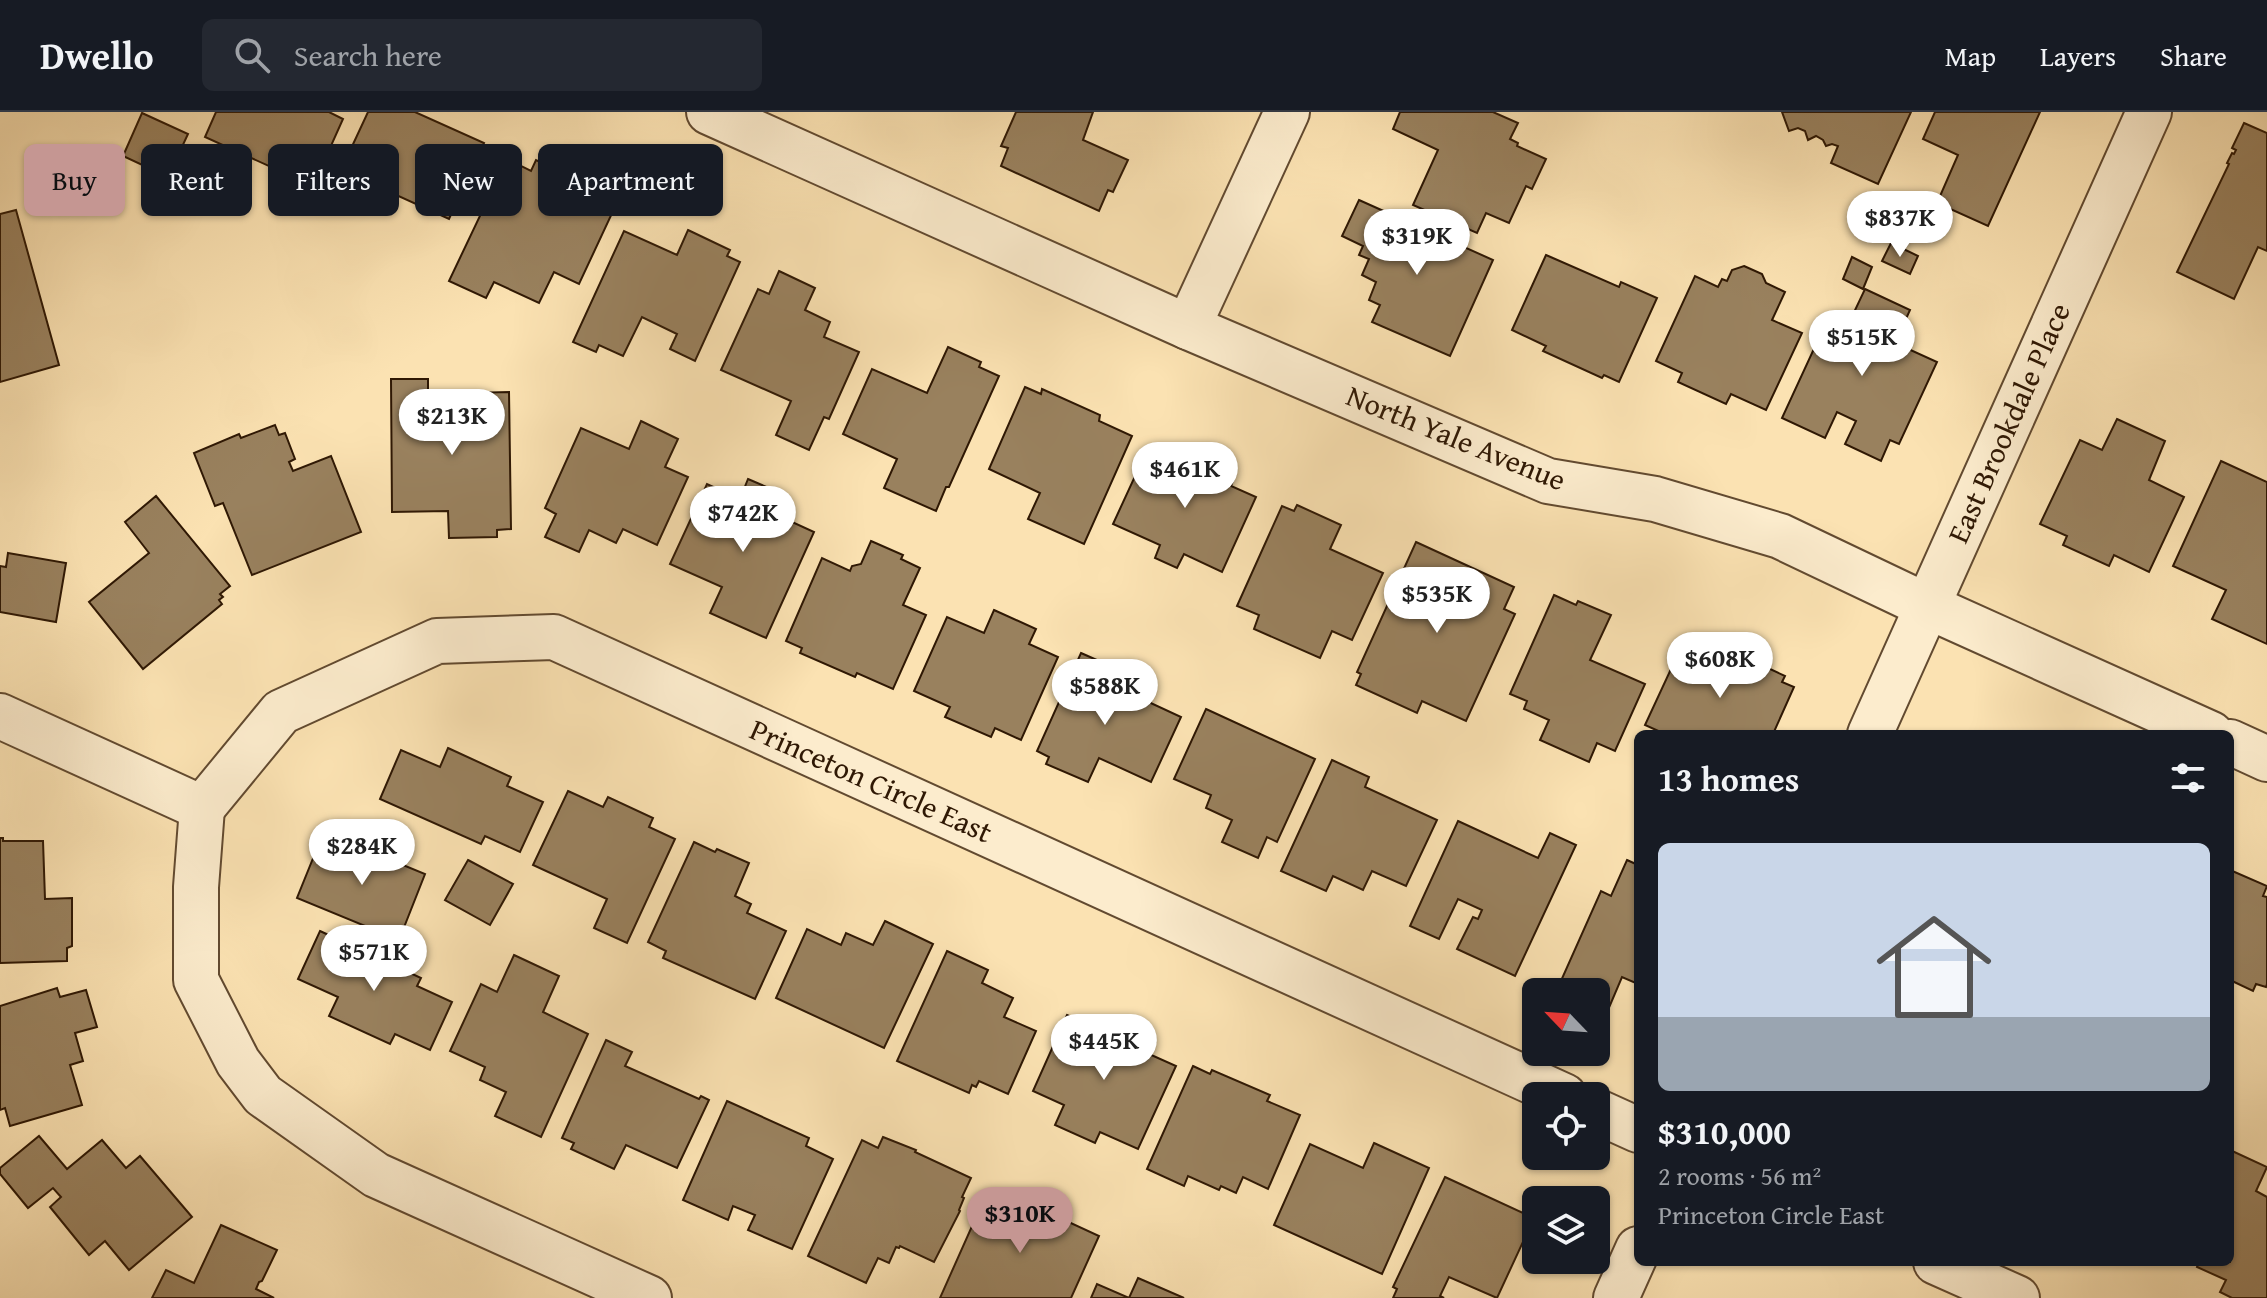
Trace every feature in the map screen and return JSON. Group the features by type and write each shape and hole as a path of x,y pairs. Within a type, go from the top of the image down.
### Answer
{"street":[{"name":"North Yale Avenue","path":"709,112 1188,327 1548,481 1655,499 1780,536 2202,730"},
{"path":"1188,327 1287,112"},
{"name":"East Brookdale Place","path":"1872,730 2149,112"},
{"name":"Princeton Circle East","path":"202,808 281,712 437,641 554,637 1533,1082"},
{"path":"0,716 202,808 196,887 196,980 238,1062 263,1095 376,1175 649,1298"},
{"path":"2234,744 2267,759"},
{"path":"1610,1117 1634,1128"},
{"path":"1616,1298 1634,1258"},
{"path":"1945,1266 2017,1298"}],"building":[{"path":"216,112 329,112 343,119 332,144 268,144 268,166 252,158 252,144 220,144 205,137"},
{"path":"368,112 415,112 484,143 415,144 415,204 399,196 399,144 353,144"},
{"path":"1016,112 1093,112 1083,140 1128,160 1113,192 1108,190 1099,211 1001,166 1008,148 1001,146"},
{"path":"1400,112 1493,112 1518,123 1510,139 1518,143 1517,146 1546,159 1532,189 1526,186 1509,223 1486,213 1477,233 1413,205 1438,150 1393,129"},
{"path":"1782,112 1911,112 1878,184 1831,163 1838,146 1826,146 1816,136 1808,140 1805,131 1798,128 1789,131"},
{"path":"1935,112 2040,112 1988,226 1937,203 1958,155 1923,139"},
{"path":"142,113 188,134 183,144 141,144 141,164 125,157"},
{"path":"2244,123 2267,133 2267,251 2258,247 2234,299 2177,272 2227,163 2236,150 2232,148"},
{"path":"536,160 538,216 611,216 579,284 554,272 539,303 494,282 486,298 449,281 480,216 522,216 522,166 531,171"},
{"path":"1359,200 1493,260 1450,356 1372,322 1380,305 1369,300 1376,282 1362,275 1369,259 1359,255 1363,246 1342,236"},
{"path":"16,210 59,365 0,382 0,214"},
{"path":"688,230 730,250 727,256 740,262 695,361 670,349 677,334 642,317 623,356 599,345 596,352 573,342 624,231 677,255"},
{"path":"1891,243 1918,256 1910,274 1882,261"},
{"path":"1546,255 1619,287 1621,282 1657,298 1619,382 1604,375 1602,378 1543,351 1546,346 1512,330"},
{"path":"1852,257 1872,267 1863,289 1843,279"},
{"path":"1744,266 1762,274 1766,283 1785,292 1772,320 1802,333 1766,410 1731,394 1726,404 1678,382 1682,373 1656,361 1695,276 1718,287 1722,279 1727,281 1732,270"},
{"path":"779,271 815,288 805,310 830,322 824,337 859,352 829,419 824,417 809,450 776,435 791,401 721,370 758,289 769,294"},
{"path":"1865,289 1910,310 1895,343 1937,362 1899,444 1890,440 1881,461 1845,444 1856,421 1837,412 1825,438 1782,418 1830,314 1849,323"},
{"path":"948,347 981,362 979,367 999,376 936,511 884,488 897,459 843,434 872,369 927,393"},
{"path":"391,379 428,379 428,394 509,392 511,529 497,530 497,537 449,538 448,511 392,512"},
{"path":"1025,387 1041,394 1042,389 1100,415 1099,421 1132,436 1084,544 1028,519 1040,493 989,469"},
{"path":"2117,419 2165,441 2149,480 2184,497 2149,572 2114,555 2109,566 2063,545 2067,536 2040,524 2080,440 2102,450"},
{"path":"641,421 678,439 665,467 688,477 657,545 623,529 616,543 589,530 579,552 545,537 556,514 545,508 581,428 629,449"},
{"path":"275,425 279,435 285,433 295,459 289,462 293,471 331,456 361,532 252,575 223,503 215,506 194,453 239,434 241,438"},
{"path":"1148,448 1182,464 1187,454 1235,476 1231,486 1256,497 1222,572 1184,554 1177,568 1155,558 1160,545 1113,524"},
{"path":"2221,461 2267,482 2267,644 2212,619 2226,590 2173,566"},
{"path":"748,479 776,491 768,511 814,532 766,638 710,613 722,587 670,564 707,484 740,499"},
{"path":"156,496 230,586 220,594 222,604 143,669 89,602 149,553 125,522"},
{"path":"1297,505 1341,525 1330,549 1383,573 1352,640 1332,631 1320,658 1254,629 1259,615 1237,606 1282,506 1294,511"},
{"path":"871,541 903,555 901,559 920,568 903,605 926,615 893,689 857,673 855,677 800,653 802,648 786,641 822,558 850,571 852,566 861,564"},
{"path":"1416,542 1514,587 1504,609 1515,614 1466,721 1422,701 1417,713 1356,685 1361,674 1357,672"},
{"path":"8,553 66,563 56,622 0,612 0,566 6,567"},
{"path":"1554,595 1611,615 1590,660 1645,684 1615,751 1597,743 1589,762 1540,740 1549,720 1524,709 1527,701 1510,694"},
{"path":"994,610 1036,629 1029,644 1058,657 1021,740 995,728 991,737 945,717 950,707 914,691 947,617 984,633"},
{"path":"1081,653 1106,664 1099,679 1181,717 1151,782 1099,758 1088,782 1046,764 1049,757 1037,751"},
{"path":"1740,655 1785,676 1782,682 1794,687 1775,730 1656,730 1645,725 1677,656 1729,680"},
{"path":"1206,709 1315,759 1277,842 1267,837 1258,858 1222,842 1232,820 1206,808 1211,795 1174,779"},
{"path":"448,748 511,777 507,786 543,802 520,852 485,836 481,844 380,799 401,750 440,767"},
{"path":"1332,760 1369,777 1365,787 1437,820 1406,886 1372,871 1363,890 1333,876 1326,891 1281,871"},
{"path":"568,791 603,807 608,797 653,818 649,827 675,839 627,943 594,928 607,899 533,865"},
{"path":"1458,821 1538,858 1550,833 1576,845 1515,976 1457,949 1473,917 1478,919 1482,910 1458,899 1439,939 1410,926"},
{"path":"335,837 425,874 399,940 297,898 316,851 327,855"},
{"path":"0,838 3,841 43,841 45,899 72,898 72,946 67,948 67,961 0,963"},
{"path":"694,842 749,863 735,896 751,904 747,913 786,931 755,999 663,958 666,951 648,942"},
{"path":"468,860 513,884 490,925 445,900"},
{"path":"1627,860 1634,863 1634,982 1622,977 1610,1005 1610,978 1562,978 1601,891 1611,896"},
{"path":"2234,872 2267,886 2263,896 2267,897 2267,984 2266,987 2256,984 2253,991 2234,982"},
{"path":"885,921 933,944 884,1048 776,998 807,929 841,945 846,933 873,945"},
{"path":"320,931 421,978 417,986 452,1002 430,1050 395,1034 390,1044 329,1016 338,997 298,979"},
{"path":"947,951 988,970 982,983 1013,998 1004,1017 1036,1031 1008,1094 979,1081 976,1087 972,1085 969,1093 897,1061"},
{"path":"514,955 559,976 543,1012 588,1034 541,1137 495,1116 506,1092 480,1080 485,1067 450,1051 481,984 497,992"},
{"path":"57,988 60,997 86,990 97,1027 75,1033 83,1061 70,1065 82,1105 10,1126 5,1108 0,1110 0,1006"},
{"path":"1067,1015 1103,1032 1107,1021 1155,1043 1149,1054 1176,1066 1138,1149 1100,1132 1095,1143 1055,1125 1064,1105 1033,1091"},
{"path":"606,1040 632,1052 625,1066 699,1099 701,1096 709,1100 677,1168 626,1145 614,1169 571,1149 574,1143 562,1138"},
{"path":"1193,1066 1210,1074 1212,1070 1270,1095 1267,1101 1300,1115 1268,1189 1243,1177 1236,1193 1221,1186 1219,1190 1188,1176 1184,1186 1147,1169"},
{"path":"727,1101 809,1138 806,1146 833,1159 792,1249 748,1230 755,1215 733,1206 728,1220 683,1200"},
{"path":"39,1136 67,1169 102,1140 126,1168 140,1156 192,1217 129,1270 105,1241 89,1255 50,1207 61,1197 53,1188 28,1208 0,1174 0,1168"},
{"path":"883,1137 971,1178 962,1197 960,1211 934,1262 896,1247 889,1263 878,1258 866,1283 808,1256 862,1140 878,1148"},
{"path":"1374,1143 1429,1168 1382,1274 1274,1225 1310,1144 1363,1168"},
{"path":"2234,1152 2267,1167 2256,1191 2267,1197 2267,1298 2232,1298 2220,1292 2226,1280 2197,1267 2234,1266"},
{"path":"1445,1177 1522,1212 1522,1244 1497,1298 1449,1277 1440,1296 1444,1298 1393,1298 1397,1289 1393,1287"},
{"path":"985,1197 1013,1210 1019,1199 1099,1236 1071,1298 940,1298"},
{"path":"221,1225 277,1250 256,1289 274,1298 152,1298 166,1270 194,1283"},
{"path":"1138,1278 1184,1298 1129,1298"},
{"path":"1097,1284 1129,1298 1091,1298"}]}
